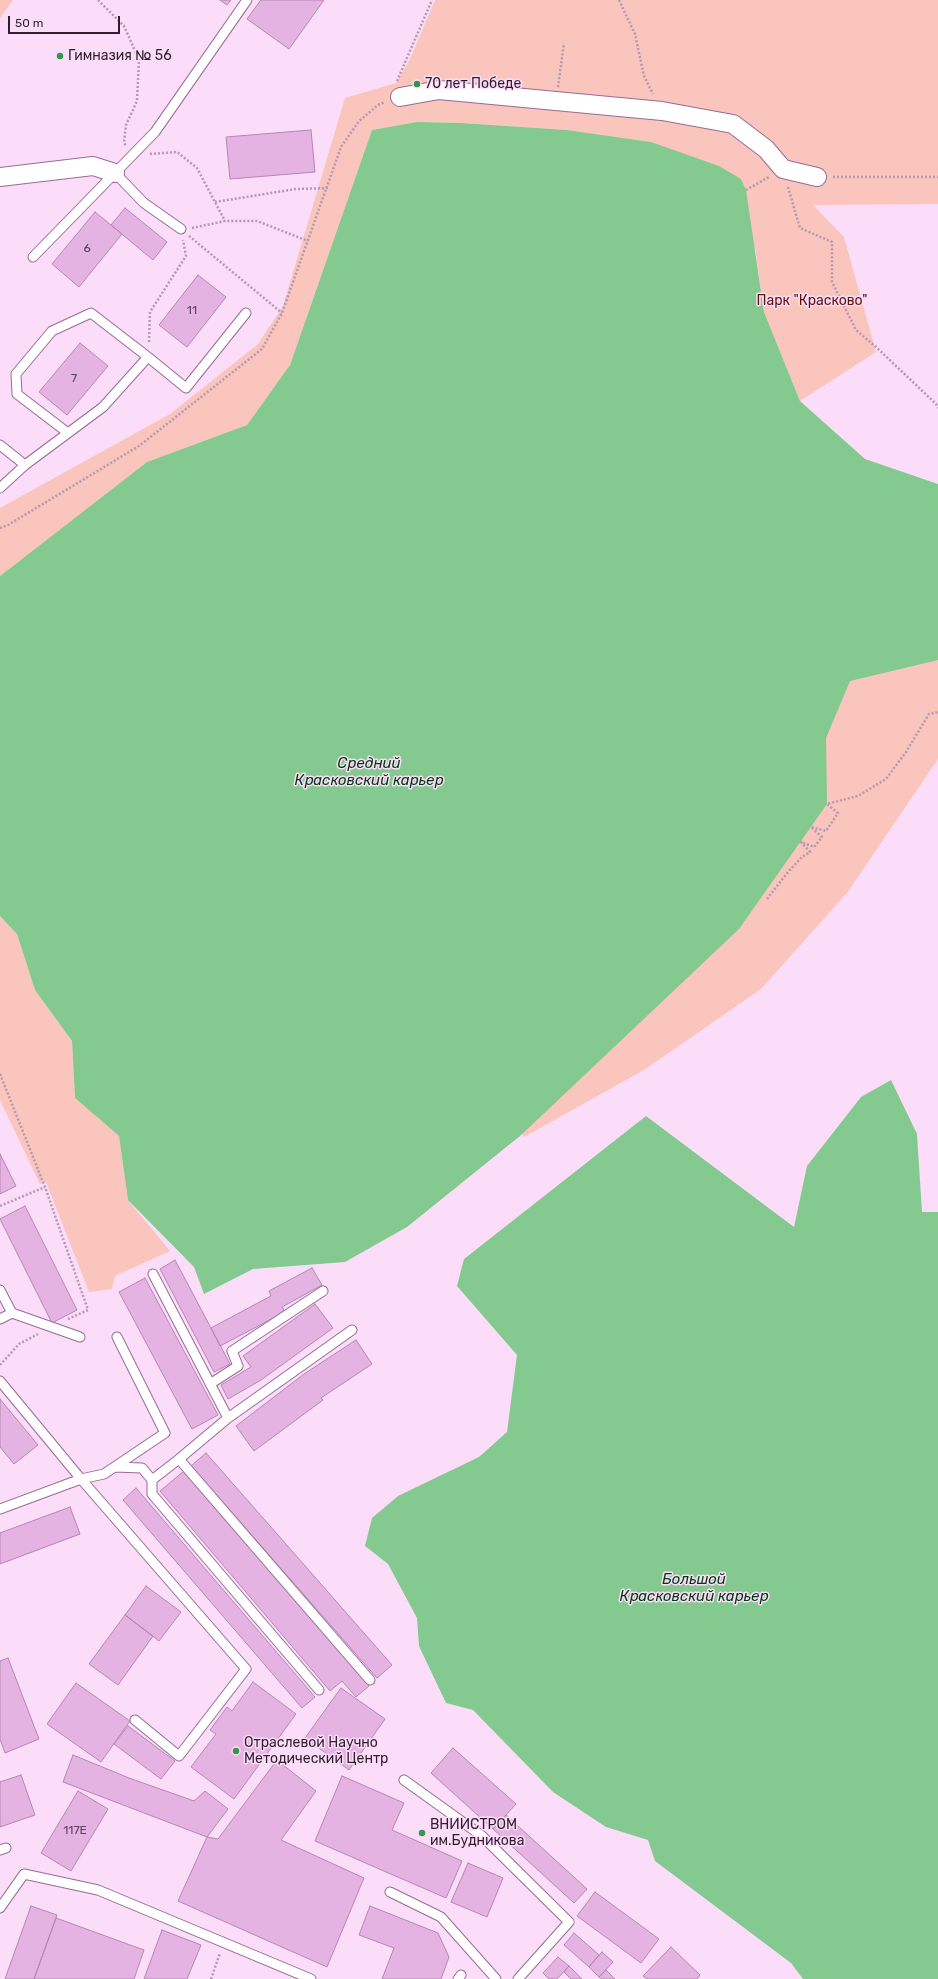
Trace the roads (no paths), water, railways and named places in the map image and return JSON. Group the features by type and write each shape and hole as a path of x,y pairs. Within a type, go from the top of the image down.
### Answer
{"street":[{"path":"400,97 439,90 662,111 733,124 766,149 783,169 817,177"},
{"path":"0,177 93,166 115,172"}],"lane":[{"path":"33,257 155,132 247,0"},
{"path":"115,172 144,203 181,230"},
{"path":"68,433 16,394 16,374 52,331 91,313 186,388 246,313"},
{"path":"0,488 25,465 103,407 148,357"},
{"path":"0,445 25,465"},
{"path":"153,1274 228,1418"},
{"path":"0,1290 12,1313 80,1337"},
{"path":"210,1384 238,1366 232,1351 323,1291"},
{"path":"0,1319 12,1313"},
{"path":"152,1480 228,1418 352,1330"},
{"path":"0,1508 81,1479 104,1474 165,1433 117,1337"},
{"path":"0,1381 81,1479 246,1669 179,1756 135,1720"},
{"path":"179,1459 370,1680"},
{"path":"115,1467 142,1468 152,1480 152,1494 319,1690"},
{"path":"404,1780 482,1836 569,1922 518,1979"},
{"path":"0,1908 24,1874 98,1890 311,1979"},
{"path":"390,1892 441,1917 496,1979"}],"water":[{"name":"Средний Красковский карьер","path":"417,122 461,123 567,130 651,142 719,166 741,179 746,190 764,312 800,401 865,459 938,484 938,660 850,681 826,738 827,804 739,929 520,1136 407,1227 345,1262 253,1269 204,1294 194,1267 128,1200 119,1136 75,1098 72,1041 35,990 17,934 0,916 0,576 147,462 247,425 290,365 372,130"},
{"name":"Большой Красковский карьер","path":"891,1080 917,1134 922,1212 938,1212 938,1979 803,1979 791,1963 655,1861 648,1840 606,1827 553,1792 473,1710 446,1703 419,1646 417,1618 388,1564 365,1546 372,1518 398,1496 479,1457 507,1432 517,1355 457,1286 464,1259 646,1116 794,1227 807,1166 861,1097"}],"place":[{"name":"Гимназия № 56","path":"60,56"},
{"name":"70 лет Победе","path":"417,84"},
{"name":"Отраслевой Научно Методический Центр","path":"236,1751"},
{"name":"ВНИИСТРОМ им.Будникова","path":"422,1833"}],"park label":[{"name":"Парк \"Красково\"","path":"812,301"}]}
